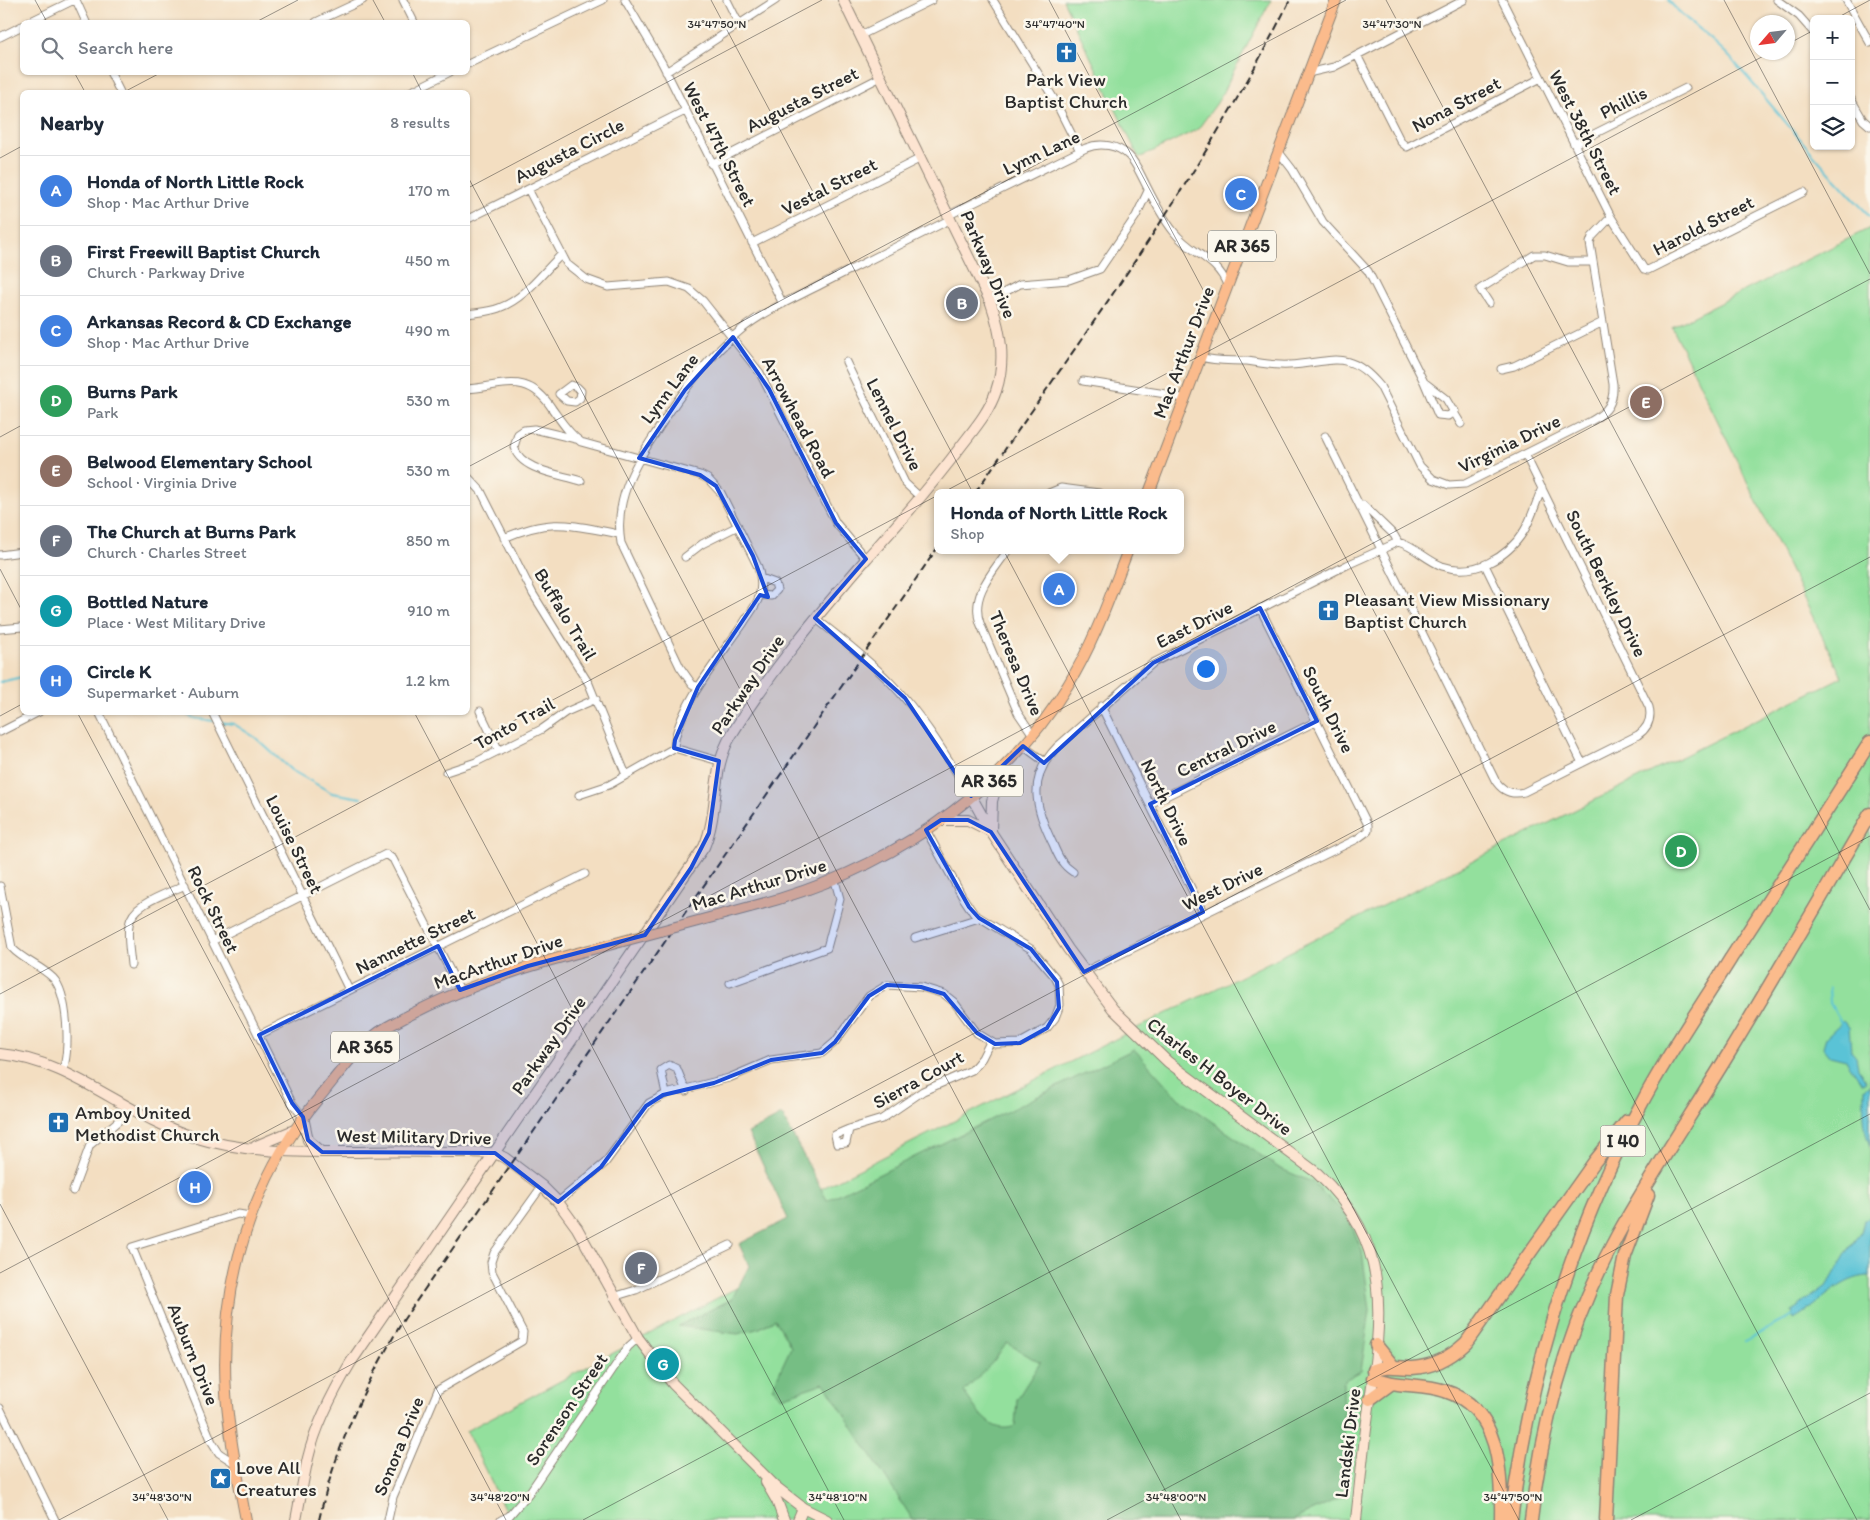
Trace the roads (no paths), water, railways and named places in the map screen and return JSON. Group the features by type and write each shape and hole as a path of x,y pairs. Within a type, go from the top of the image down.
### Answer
{"highway":[{"name":"I 40","path":"1511,1520 1526,1426 1559,1295 1595,1201 1644,1099 1669,1055 1870,742"},
{"name":"I 40","path":"1531,1520 1536,1475 1565,1355 1590,1292 1616,1237 1749,1020 1870,814"},
{"path":"1373,1374 1393,1366 1414,1368 1435,1363 1450,1356 1466,1344 1596,1161 1644,1099"},
{"path":"1606,1520 1617,1295 1625,1256 1655,1174"},
{"path":"1376,1345 1393,1366"},
{"path":"1373,1374 1392,1384 1434,1388 1450,1393 1470,1404 1483,1418 1497,1451 1502,1489 1501,1520"},
{"path":"1370,1399 1392,1384"}],"main road":[{"name":"Mac Arthur Drive","path":"1150,489 1336,0"},
{"name":"Mac Arthur Drive","path":"601,947 805,893 835,881 885,856 941,820 1002,770 1058,702 1083,658 1103,615 1126,554"},
{"name":"MacArthur Drive","path":"246,1520 226,1392 226,1336 234,1272 250,1216 281,1151 294,1130 346,1066 386,1028 460,990 528,966 601,947"}],"street":[{"path":"33,20 75,0 85,20"},
{"path":"320,20 363,0"},
{"path":"403,0 413,20"},
{"path":"470,63 603,0"},
{"name":"West 47th Street","path":"625,0 666,72 783,304"},
{"path":"727,0 739,24"},
{"path":"666,72 776,0"},
{"name":"Parkway Drive","path":"296,1520 310,1452 319,1423 342,1377 698,858 707,840 712,820 719,761 730,736 816,618 921,498 978,423 997,389 1002,344 998,323 990,300 843,0"},
{"name":"Augusta Street","path":"860,35 932,0"},
{"path":"993,0 1054,100 1080,151"},
{"path":"1308,73 1327,70 1464,0"},
{"name":"West 38th Street","path":"1502,0 1611,217 1590,241 1610,366"},
{"path":"1777,0 1799,16 1810,28"},
{"path":"1846,0 1870,43"},
{"path":"0,37 20,27"},
{"name":"Nona Street","path":"1357,55 1400,142 1405,146 1410,146 1541,78"},
{"path":"112,75 119,90"},
{"path":"413,90 439,75"},
{"name":"Augusta Street","path":"711,164 881,77"},
{"name":"Phillis","path":"1574,144 1686,88"},
{"path":"1854,105 1863,120 1870,126"},
{"name":"Augusta Circle","path":"470,218 685,110"},
{"name":"Lynn Lane","path":"698,687 692,684 680,667 628,562 619,534 621,506 639,458 685,390 733,337 751,322 950,217 1080,151 1099,145 1121,150 1133,161 1167,224 1182,243 1215,264 1232,272"},
{"path":"1278,151 1292,169 1322,222 1368,271 1424,382 1438,415 1448,416 1455,411"},
{"name":"Vestal Street","path":"752,243 921,158"},
{"name":"Arrowhead Road","path":"528,189 561,255 577,273 596,284 618,286 658,282 673,283 688,289 703,301 733,337 769,389 836,524 866,559"},
{"path":"990,300 1020,284 1069,280 1100,269 1136,216 1148,191"},
{"name":"Harold Street","path":"1611,217 1642,268 1648,270 1804,192"},
{"path":"1489,304 1480,289 1530,256 1542,254 1568,262 1592,262"},
{"path":"470,314 494,310 507,305 523,293 561,255"},
{"name":"Lynn Lane","path":"1215,264 1227,286"},
{"path":"1501,369 1514,366 1603,322"},
{"name":"Virginia Drive","path":"1201,358 1216,361 1247,361 1283,365 1333,359 1357,365 1372,376 1380,386 1424,471 1441,483 1465,484 1606,411 1614,393 1610,366"},
{"name":"Lennel Drive","path":"846,362 905,483 921,498"},
{"path":"1083,381 1172,395 1184,399"},
{"path":"1424,382 1446,399 1455,411 1461,424"},
{"path":"470,389 524,384 538,390 576,439"},
{"path":"548,401 559,394"},
{"path":"581,481 528,465 519,458 514,447 518,434 527,429 576,439 588,445 700,475 708,479 721,493 762,578 760,595 737,632 698,687 677,733 674,748"},
{"path":"1325,436 1495,780 1504,790 1512,793 1524,792 1582,763 1484,565"},
{"name":"South Berkley Drive","path":"1525,454 1649,707 1651,717 1646,728 1638,735 1582,763"},
{"name":"Buffalo Trail","path":"470,478 481,491 533,594 583,673 596,699 626,776"},
{"path":"1356,498 1394,535 1398,542 1442,566 1463,569 1484,565 1506,552 1525,529 1542,488"},
{"path":"504,538 532,526 548,523 619,534"},
{"path":"686,557 702,544 738,526"},
{"name":"East Drive","path":"1045,762 1056,747 1101,706 1153,663 1260,608 1398,542"},
{"path":"0,555 20,552"},
{"name":"Theresa Drive","path":"1005,554 982,589 976,609 980,623 1018,713 1033,734"},
{"path":"760,595 771,596 777,590 775,583 762,578"},
{"name":"South Drive","path":"1260,608 1368,825"},
{"path":"816,618 879,670 905,698 931,732 970,796"},
{"path":"0,630 20,627"},
{"name":"Tonto Trail","path":"446,772 464,767 499,751 542,729 566,712 596,699"},
{"name":"North Drive","path":"1101,706 1203,912"},
{"path":"480,711 499,751"},
{"path":"0,732 33,715"},
{"name":"Rock Street","path":"100,715 292,1103 303,1117"},
{"name":"Louise Street","path":"214,718 349,990"},
{"name":"Central Drive","path":"1150,804 1317,721"},
{"path":"1023,746 1045,762 1037,791 1038,812 1062,864 1073,872"},
{"path":"580,794 609,785 674,748 719,761"},
{"path":"941,820 968,820 991,832 992,801 1002,770"},
{"name":"Charles H Boyer Drive","path":"970,796 991,832 1084,972 1112,1009 1149,1046 1300,1158 1344,1200 1362,1230 1374,1264 1378,1300 1373,1374"},
{"name":"West Drive","path":"1084,972 1203,912 1357,839 1368,830 1368,825"},
{"path":"558,1202 605,1163 646,1106 666,1094 729,1078 772,1060 822,1052 835,1042 869,996 887,985 920,987 944,994 954,1002 977,1033 990,1042 1013,1045 1047,1028 1057,1015 1060,994 1054,977 1030,949 979,918 962,896 926,830"},
{"path":"212,941 383,854 389,855 460,990"},
{"name":"Nannette Street","path":"259,1035 585,874"},
{"path":"730,983 827,948 840,899 835,881"},
{"path":"132,965 128,926 133,914 139,908 185,885"},
{"path":"0,886 12,948 54,978 62,993 67,1057 62,1072"},
{"path":"915,938 979,918"},
{"name":"Sierra Court","path":"849,1129 882,1119 923,1090 972,1070 982,1058 990,1042"},
{"name":"West Military Drive","path":"0,1054 23,1057 62,1072 158,1123 195,1138 226,1146 281,1151 494,1153 512,1163 542,1186 558,1202 577,1228 638,1338 673,1384 760,1472 803,1508 827,1520"},
{"path":"666,1094 661,1070 669,1065 677,1069 686,1090"},
{"path":"73,1191 90,1145 131,1110"},
{"path":"303,1117 308,1140 322,1152"},
{"path":"251,1148 294,1130"},
{"path":"470,1152 483,1170"},
{"name":"Sonora Drive","path":"388,1520 394,1497 438,1390 522,1341 523,1332 492,1272 491,1262 494,1253 542,1186"},
{"name":"Auburn Drive","path":"236,1464 219,1453 212,1442 132,1247 238,1214 250,1216"},
{"path":"613,1296 636,1290 730,1245"},
{"name":"Sorenson Street","path":"501,1520 509,1516 529,1493 628,1347 638,1338"},
{"name":"Landski Drive","path":"1356,1520 1373,1374"},
{"path":"0,1408 56,1520"},
{"path":"760,1472 777,1501 784,1520"},
{"path":"798,1520 803,1508"}],"water":[{"path":"1843,1021 1849,1027 1851,1051 1856,1057 1858,1068 1866,1081 1862,1083 1846,1060 1830,1056 1823,1047 1826,1037"},
{"path":"1869,1085 1870,1146 1867,1139 1864,1110 1864,1088"},
{"path":"1870,1217 1870,1276 1859,1277 1840,1286 1794,1319 1792,1311 1828,1285 1847,1252 1861,1233 1864,1220"}],"waterway":[{"path":"1668,0 1726,53 1817,159 1870,216"},
{"path":"0,682 20,677"},
{"path":"188,715 192,718 214,721"},
{"path":"219,722 234,724 256,738 291,770 332,793 361,798"},
{"path":"1829,988 1830,1003 1841,1023"},
{"path":"1745,1341 1795,1314"}],"railway":[{"path":"978,489 1141,252 1181,190 1220,128 1290,0"},
{"path":"319,1520 334,1467 353,1416 377,1367 404,1319 934,553"}],"place":[{"name":"Park View Baptist Church","path":"1066,53"},
{"name":"Arkansas Record & CD Exchange","path":"1241,194"},
{"name":"First Freewill Baptist Church","path":"962,303"},
{"name":"Belwood Elementary School","path":"1646,402"},
{"name":"Honda of North Little Rock","path":"1059,589"},
{"name":"Pleasant View Missionary Baptist Church","path":"1328,610"},
{"name":"Burns Park","path":"1681,851"},
{"name":"Amboy United Methodist Church","path":"59,1123"},
{"name":"Circle K","path":"195,1187"},
{"name":"The Church at Burns Park","path":"641,1268"},
{"name":"Bottled Nature","path":"663,1364"},
{"name":"Love All Creatures","path":"220,1478"}]}
